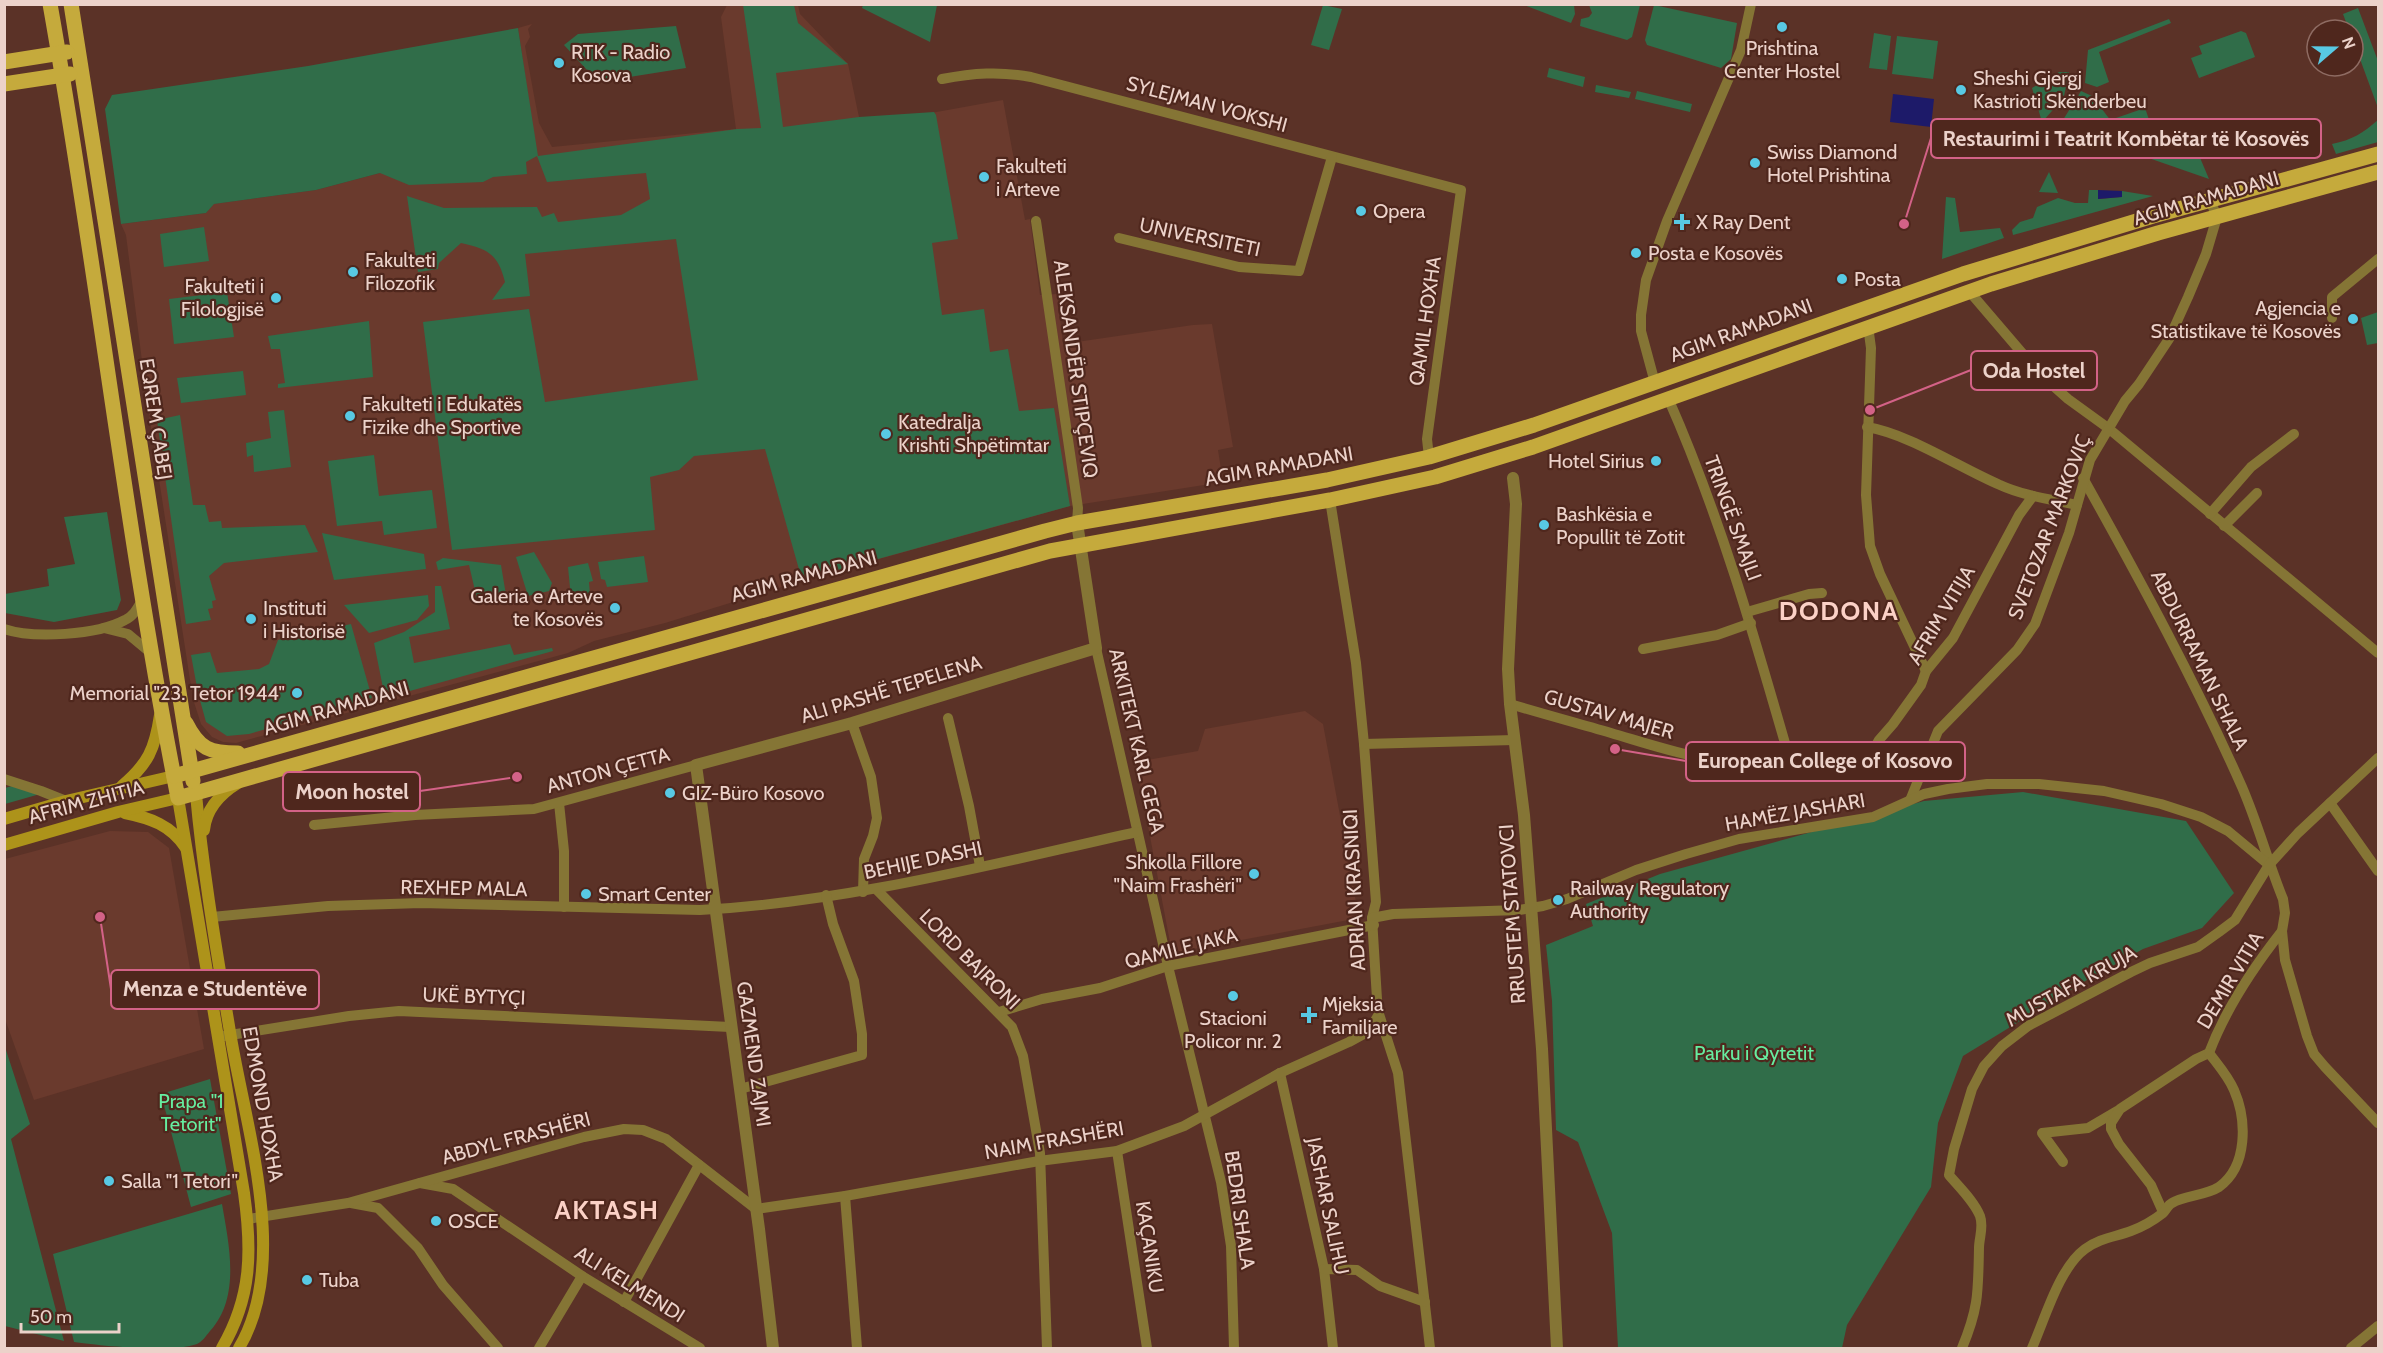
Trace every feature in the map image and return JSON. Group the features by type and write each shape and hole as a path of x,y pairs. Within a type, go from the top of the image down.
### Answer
{"main road":[{"path":"50,4 161,711 178,798"},
{"name":"EQREM ÇABEJ","path":"71,4 196,794"},
{"path":"4,62 79,50"},
{"path":"4,84 82,72"},
{"name":"AGIM RAMADANI","path":"174,776 662,637 1077,523 1327,480 1429,457 1502,436 1932,284 2153,216 2379,153"},
{"name":"AGIM RAMADANI","path":"178,798 1079,544 1330,500 1435,477 1507,455 1969,291 2158,233 2378,174"},
{"path":"2153,216 2158,233"},
{"path":"181,708 195,739 212,752 259,752"},
{"path":"114,790 134,777 147,762 155,743 161,711"},
{"name":"AFRIM ZHITIA","path":"4,819 66,801 174,776"},
{"path":"203,849 208,812 224,793 247,777"},
{"name":"EDMOND HOXHA","path":"196,794 250,1241 245,1293 230,1335 222,1348"},
{"name":"AFRIM ZHITIA","path":"4,845 118,812 178,798"},
{"name":"EDMOND HOXHA","path":"178,798 224,1035 263,1216 260,1284 252,1325 241,1347"},
{"path":"118,812 154,820 175,834 189,853"},
{"path":"214,1348 230,1335"}],"street":[{"path":"1655,383 1641,331 1641,315 1647,280 1667,221 1741,50 1751,4"},
{"name":"SYLEJMAN VOKSHI","path":"942,79 984,72 1031,77 1461,190"},
{"name":"UNIVERSITETI","path":"1119,238 1239,267 1299,271 1332,157"},
{"name":"QAMIL HOXHA","path":"1429,457 1426,446 1461,190"},
{"path":"2210,200 2217,217"},
{"name":"SVETOZAR MARKOVIÇ","path":"1917,782 1938,731 2017,650 2035,624 2069,533 2083,478 2094,452 2169,339 2205,254 2217,217"},
{"name":"ALEKSANDËR STIPÇEVIQ","path":"1036,221 1078,508 1077,523"},
{"path":"2332,318 2332,297 2379,258"},
{"path":"1969,291 2040,374 2068,399 2108,428 2379,652"},
{"path":"1868,326 1871,348 1866,495 1870,546 1880,574 1926,671"},
{"name":"TRINGË SMAJLI","path":"1668,398 1704,489 1749,618 1789,757"},
{"path":"1868,427 1883,430 2003,487 2076,505"},
{"path":"2210,514 2250,467 2294,434"},
{"name":"RRUSTEM STATOVCI","path":"1513,478 1516,504 1508,669 1510,704 1524,815 1542,1049 1557,1348"},
{"name":"ABDURRAMAN SHALA","path":"2083,478 2181,658 2243,790 2269,865"},
{"path":"2224,526 2257,493"},
{"name":"AFRIM VITIJA","path":"1874,749 1921,685 1926,671 1953,638 2019,515 2033,496"},
{"name":"ADRIAN KRASNIQI","path":"1330,500 1356,663 1364,744 1376,902 1373,921 1379,1014 1398,1073 1430,1348"},
{"name":"ARKITEKT KARL GEGA","path":"1077,523 1096,648 1168,966 1206,1113"},
{"path":"1643,649 1717,635 1749,618 1809,594 1822,593"},
{"path":"4,629 51,635 103,628 126,620 133,615 143,599"},
{"path":"103,628 128,634 152,654"},
{"name":"ALI PASHË TEPELENA","path":"696,765 852,723 1096,648"},
{"name":"GUSTAV MAJER","path":"1510,704 1645,744 1696,756 1757,761 1813,751 1845,748 1874,749 1906,764 1914,771 1917,782"},
{"path":"948,718 969,806 980,866"},
{"path":"852,723 871,777 877,818 864,859 863,892"},
{"path":"1364,744 1514,740"},
{"path":"2379,758 2330,803 2269,865 2283,899 2285,913 2282,931 2285,960 2295,999 2314,1054 2351,1096 2379,1123"},
{"name":"ANTON ÇETTA","path":"314,825 415,815 517,811 559,803 696,765"},
{"name":"GAZMEND ZAJMI","path":"696,765 773,1348"},
{"path":"4,779 66,801"},
{"path":"1911,798 1917,782"},
{"name":"HAMËZ JASHARI","path":"1373,921 1393,914 1530,909 1567,899 1636,870 1740,839 1873,817 1911,798 1948,789 1987,784 2038,784 2104,791 2161,804 2201,817 2228,831 2269,865"},
{"path":"559,803 564,851 564,907"},
{"path":"2330,803 2379,871"},
{"name":"BEHIJE DASHI","path":"715,909 863,892 1137,832"},
{"name":"MUSTAFA KRUJA","path":"1962,1348 1974,1318 1978,1298 1979,1247 1982,1227 1980,1216 1949,1175 1954,1149 1972,1089 1984,1066 2002,1046 2028,1026 2131,972 2198,946 2219,932 2235,920 2269,865"},
{"name":"LORD BAJRONI","path":"876,889 999,1012 1012,1027 1023,1056 1040,1153 1047,1348"},
{"path":"740,1089 862,1055 862,1034 857,998 826,895"},
{"name":"REXHEP MALA","path":"212,917 328,906 410,904 715,909"},
{"name":"QAMILE JAKA","path":"999,1012 1023,1003 1100,988 1168,966 1373,921"},
{"name":"DEMIR VITIA","path":"2063,1162 2042,1133 2088,1128 2209,1053 2220,1024 2258,961 2282,931"},
{"name":"UKË BYTYÇI","path":"224,1035 399,1011 730,1027"},
{"name":"NAIM FRASHËRI","path":"756,1209 845,1196 1039,1161 1117,1151 1184,1126 1280,1073 1349,1042 1369,1030 1379,1014"},
{"path":"2032,1348 2072,1261 2085,1249 2100,1240 2130,1232 2163,1212 2173,1202 2200,1195 2218,1187 2236,1166 2242,1151 2241,1110 2226,1074 2209,1053"},
{"name":"JASHAR SALIHU","path":"1280,1073 1324,1269 1333,1348"},
{"path":"2120,1109 2111,1122 2111,1129 2119,1144 2151,1185 2163,1212"},
{"name":"BEDRI SHALA","path":"1206,1113 1221,1182 1231,1246 1234,1348"},
{"name":"ABDYL FRASHËRI","path":"248,1219 348,1203 416,1182 584,1137 624,1129 643,1130 666,1139 756,1209"},
{"name":"KAÇANIKU","path":"1117,1151 1147,1348"},
{"path":"624,1302 699,1165"},
{"name":"ALI KELMENDI","path":"416,1182 453,1189 582,1276 700,1348"},
{"path":"845,1196 857,1348"},
{"path":"348,1203 378,1208 418,1248 443,1285 498,1348"},
{"path":"1324,1269 1357,1270 1380,1286 1425,1302"},
{"path":"539,1348 582,1276"},
{"path":"2351,1348 2379,1326"}],"shaded area":[{"path":"727,5 798,5 800,14 848,64 859,117 870,124 1003,100 1025,220 1030,219 1040,295 1057,294 1063,344 1212,324 1233,447 1218,450 1223,482 1070,506 814,577 665,623 594,641 568,653 236,743 223,742 212,737 201,724 193,699 148,408 126,235 121,224 206,213 213,204 316,190 380,173 537,156 518,28 532,24 528,29 530,37 525,46 539,123 552,147 736,129 721,17"},
{"path":"1893,94 1934,99 1931,127 1890,122"},
{"path":"2098,190 2122,191 2122,197 2098,199"},
{"name":"Shkolla Fillore \"Naim Frashëri\"","path":"1305,711 1323,724 1359,918 1172,953 1136,762 1198,751 1205,729"},
{"path":"110,831 148,832 169,848 204,1049 34,1100 5,1019 5,859"}],"green space":[{"path":"743,5 794,5 798,23 848,64 776,73 783,127 859,117 934,112 936,115 958,239 932,243 942,315 984,309 990,352 1008,349 1019,411 1054,408 1070,506 802,580 765,449 694,456 679,470 650,477 655,530 452,550 423,322 529,309 545,402 698,380 676,239 525,254 530,296 492,300 505,282 495,259 491,254 478,248 461,243 439,263 438,269 418,272 407,196 444,208 537,207 542,217 554,213 558,222 621,215 650,199 646,173 547,182 537,156 526,162 527,174 493,177 483,182 409,185 380,173 316,190 214,204 206,213 121,224 105,109 112,95 308,66 518,28 538,156 737,129 761,128"},
{"path":"863,5 937,5 930,42 862,8"},
{"path":"1323,5 1342,9 1329,50 1311,45"},
{"path":"1524,5 1574,5 1575,14 1571,23"},
{"path":"1589,5 1640,5 1632,37 1627,40 1580,26 1581,19 1589,17 1592,13"},
{"path":"1654,5 1737,23 1731,59 1721,68 1647,45 1645,40"},
{"path":"2358,8 2362,18 2344,18 2343,14"},
{"path":"2169,19 2171,23 2099,52 2109,82 2097,87 2085,83 2088,50"},
{"path":"676,26 686,68 598,82 564,45 578,34"},
{"path":"2365,27 2378,61 2378,108 2365,73"},
{"path":"2241,31 2246,33 2255,57 2199,78 2191,58 2202,54 2199,46"},
{"path":"1874,33 1891,36 1887,70 1869,68"},
{"path":"1897,36 1938,41 1933,79 1892,74"},
{"path":"1549,68 1585,77 1583,87 1547,77"},
{"path":"2059,72 2069,72 2064,96 2056,92 2053,97 2061,101 2042,122 2032,88"},
{"path":"1596,85 1631,92 1629,98 1595,92"},
{"path":"1637,91 1692,104 1690,112 1635,99"},
{"path":"2081,91 2092,96 2127,142 2123,151 2058,128"},
{"path":"2145,108 2154,134 2133,148 2116,118"},
{"path":"2378,120 2378,142 2336,154 2332,144 2357,135"},
{"path":"2169,131 2190,134 2209,179 2140,155 2153,139"},
{"path":"2049,172 2058,193 2039,192"},
{"path":"2089,190 2098,190 2099,199 2121,197 2122,191 2153,196 2013,235 2012,230 2020,222 2033,218 2037,207 2058,198 2075,203 2088,203"},
{"path":"1946,197 1955,198 1960,232 2000,228 2004,238 1942,259"},
{"path":"204,227 209,261 164,267 160,234"},
{"path":"227,292 234,337 174,344 169,299"},
{"path":"2378,312 2378,343 2367,345 2361,318"},
{"path":"369,321 373,377 278,388 278,384 285,383 280,349 271,349 268,336"},
{"path":"243,371 246,395 181,403 177,378"},
{"path":"284,410 291,467 254,472 253,455 247,457 246,443 271,438 268,412"},
{"path":"180,415 193,505 205,505 209,522 221,521 222,528 305,525 318,552 224,563 209,576 216,600 212,601 213,608 208,609 211,620 186,624 157,420"},
{"path":"374,455 379,496 432,490 437,528 384,535 382,521 337,526 328,461"},
{"path":"107,512 121,600 117,610 54,622 5,613 5,594 49,586 47,569 75,564 64,517"},
{"path":"322,533 424,554 426,569 334,580"},
{"path":"534,552 552,583 549,591 528,596 516,557"},
{"path":"644,556 648,582 607,587 605,580 601,579 598,562"},
{"path":"443,558 501,565 506,595 477,599 469,565 438,570 436,562"},
{"path":"588,563 593,581 589,582 590,595 571,598 568,567"},
{"path":"435,586 441,586 450,629 409,637 414,663 510,644 514,655 552,648 553,651 385,698 374,643 404,632 435,612"},
{"path":"428,595 429,606 417,620 369,633 344,605"},
{"path":"351,624 372,698 249,734 227,736 206,722 191,655 210,652 217,673 259,669 269,664 278,640"},
{"path":"12,786 40,794 5,804 5,788"},
{"name":"Parku i Qytetit","path":"2023,792 2186,821 2234,893 2202,928 2143,949 2087,980 1963,1056 1938,1123 1931,1187 1847,1325 1842,1348 1618,1348 1612,1233 1578,1142 1556,1130 1552,1001 1546,945 1593,926 1586,904 1660,874 1924,801"},
{"path":"5,1047 30,1124 11,1139 64,1341 5,1326"},
{"name":"Prapa \"1 Tetorit\"","path":"210,1079 231,1194 191,1207 161,1094"},
{"path":"222,1204 229,1253 229,1287 220,1317 202,1340 186,1347 172,1348 119,1347 74,1342 53,1254"}],"place":[{"name":"Prishtina Center Hostel","path":"1782,27"},
{"name":"RTK - Radio Kosova","path":"559,63"},
{"name":"Sheshi Gjergj Kastrioti Skënderbeu","path":"1961,90"},
{"name":"Swiss Diamond Hotel Prishtina","path":"1755,163"},
{"name":"Fakulteti i Arteve","path":"984,177"},
{"name":"Opera","path":"1361,211"},
{"name":"X Ray Dent","path":"1682,222"},
{"name":"Restaurimi i Teatrit Kombëtar të Kosovës","path":"1904,224"},
{"name":"Posta e Kosovës","path":"1636,253"},
{"name":"Fakulteti Filozofik","path":"353,272"},
{"name":"Posta","path":"1842,279"},
{"name":"Fakulteti i Filologjisë","path":"276,298"},
{"name":"Agjencia e Statistikave të Kosovës","path":"2353,319"},
{"name":"Oda Hostel","path":"1870,410"},
{"name":"Fakulteti i Edukatës Fizike dhe Sportive","path":"350,416"},
{"name":"Katedralja Krishti Shpëtimtar","path":"886,434"},
{"name":"Hotel Sirius","path":"1656,461"},
{"name":"Bashkësia e Popullit të Zotit","path":"1544,525"},
{"name":"Galeria e Arteve te Kosovës","path":"615,608"},
{"name":"Instituti i Historisë","path":"251,619"},
{"name":"Memorial \"23. Tetor 1944\"","path":"297,693"},
{"name":"European College of Kosovo","path":"1615,749"},
{"name":"Moon hostel","path":"517,777"},
{"name":"GIZ-Büro Kosovo","path":"670,793"},
{"name":"Shkolla Fillore \"Naim Frashëri\"","path":"1254,874"},
{"name":"Smart Center","path":"586,894"},
{"name":"Railway Regulatory Authority","path":"1558,900"},
{"name":"Menza e Studentëve","path":"100,917"},
{"name":"Stacioni Policor nr. 2","path":"1233,996"},
{"name":"Mjeksia Familjare","path":"1309,1015"},
{"name":"Salla \"1 Tetori\"","path":"109,1181"},
{"name":"OSCE","path":"436,1221"},
{"name":"Tuba","path":"307,1280"}],"district":[{"name":"DODONA","path":"1839,611"},
{"name":"AKTASH","path":"607,1210"}]}
